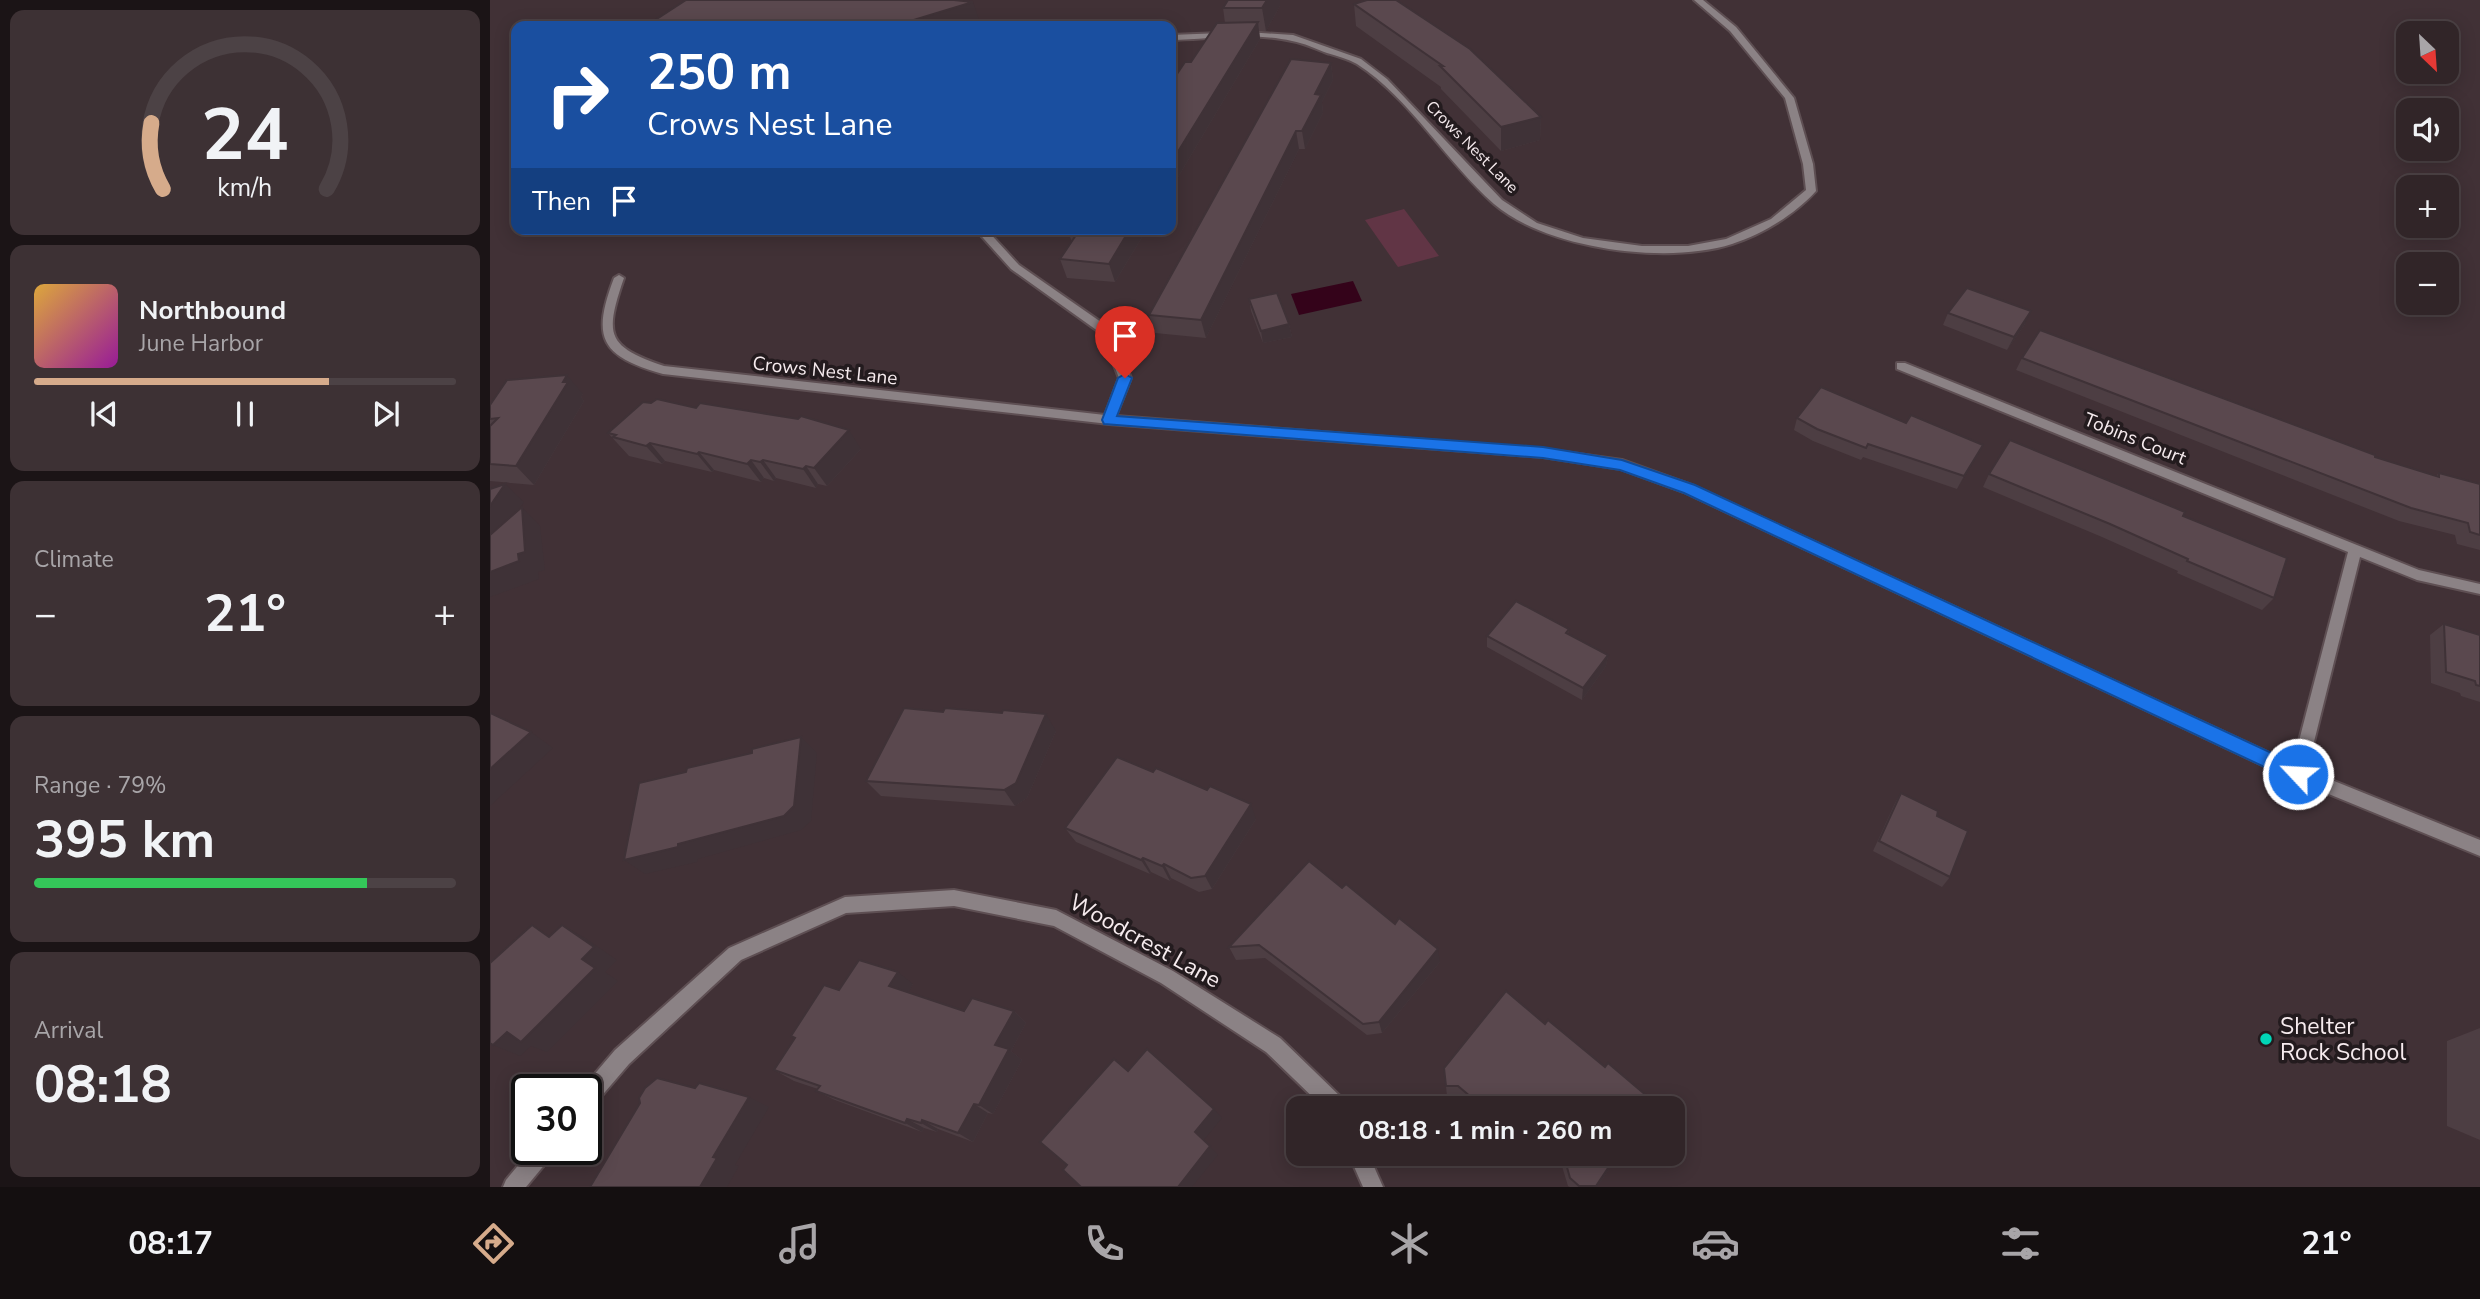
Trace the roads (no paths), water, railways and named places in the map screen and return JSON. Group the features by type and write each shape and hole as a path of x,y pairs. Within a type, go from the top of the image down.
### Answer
{"street":[{"name":"Crows Nest Lane","path":"1176,38 1247,35 1293,38 1358,61 1384,82 1498,202 1533,225 1582,241 1642,249 1688,249 1729,242 1775,221 1811,191 1808,164 1789,98 1732,29 1698,0"},
{"path":"986,235 1015,267 1107,332 1125,378 1109,420"},
{"name":"Crows Nest Lane","path":"619,278 609,304 607,331 620,352 663,370 1109,420 1543,453 1622,465 1689,489 2298,774 2480,848"},
{"name":"Tobins Court","path":"1901,366 2417,575 2480,589"},
{"path":"2298,774 2355,549"},
{"name":"Woodcrest Lane","path":"602,1080 622,1057 735,954 845,905 954,898 1056,918 1167,977 1273,1045 1326,1096"},
{"path":"513,1187 531,1165"},
{"path":"1364,1166 1373,1187"}],"place":[{"name":"Shelter Rock School","path":"2266,1039"}]}
